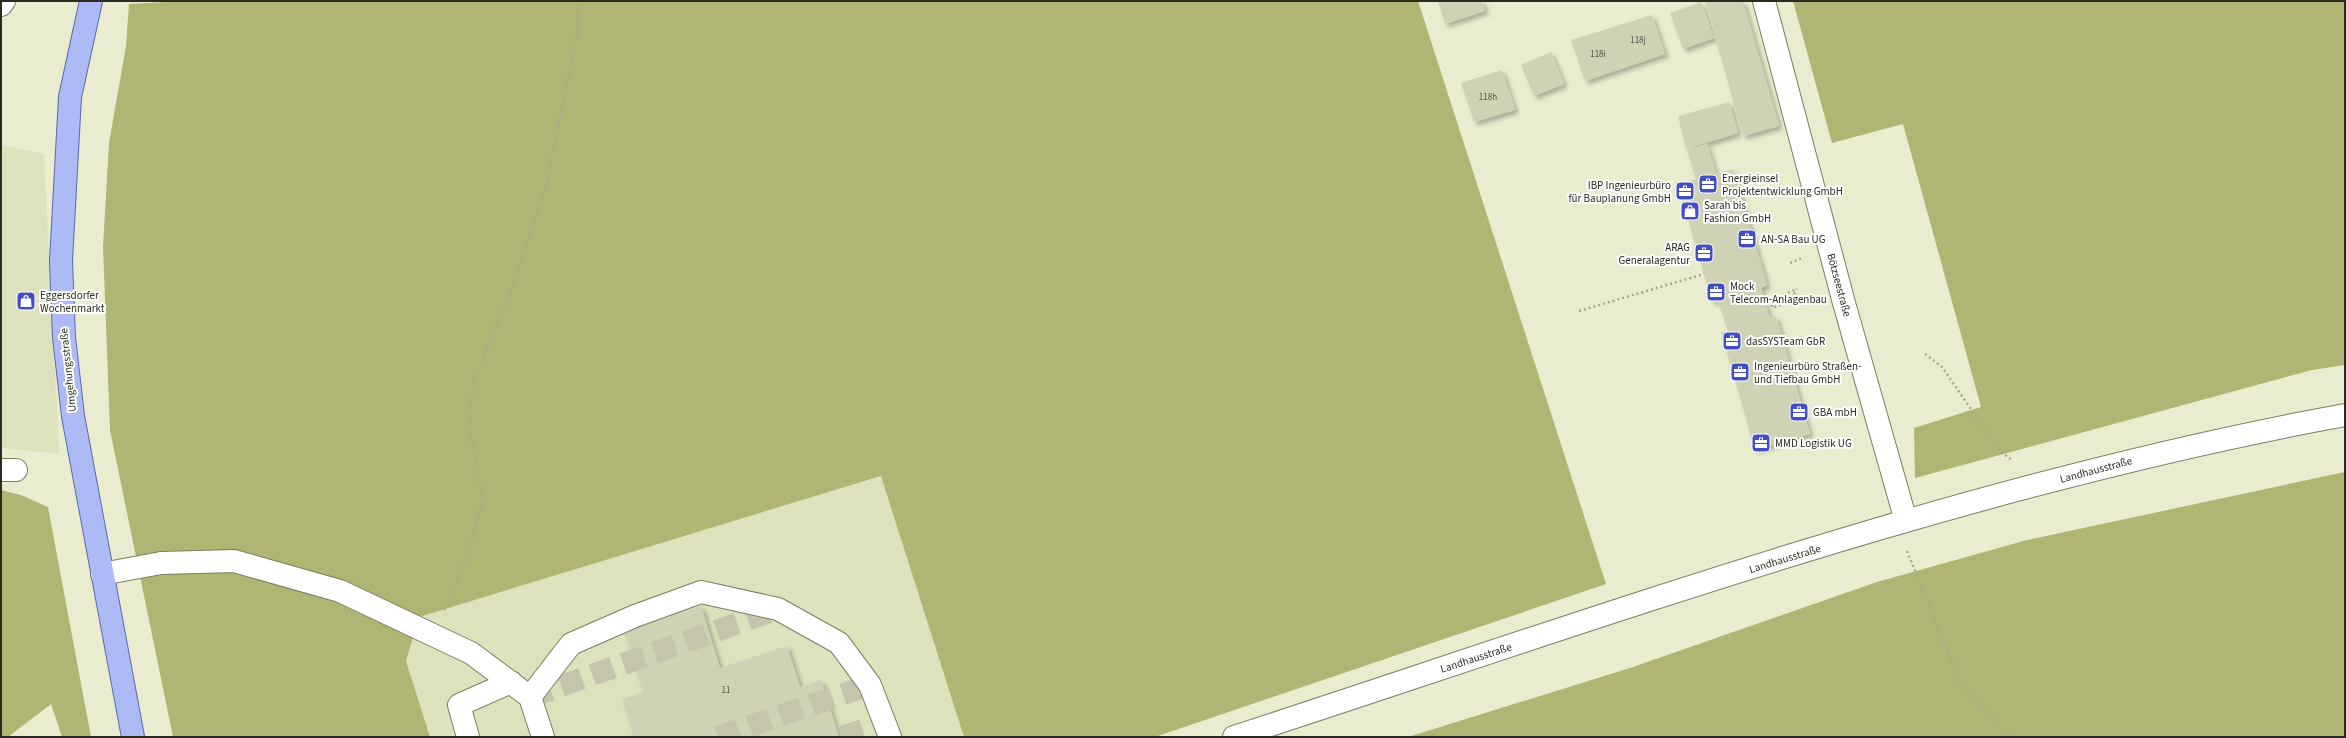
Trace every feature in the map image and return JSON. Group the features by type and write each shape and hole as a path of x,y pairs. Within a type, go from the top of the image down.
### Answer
{"main road":[{"name":"Umgehungsstraße","path":"91,1 70,97 61,261 64,337 73,416 132,737"}],"street":[{"path":"1,6 4,1"},
{"name":"Bötzseestraße","path":"1764,1 1844,303 1906,521"},
{"name":"Landhausstraße","path":"1234,737 1688,589 1906,521 2141,458 2345,415"},
{"path":"102,574 161,563 234,561 340,591 471,653 530,697 543,737"},
{"path":"530,697 571,644 635,616 701,592 778,609 839,643 870,685 890,737"},
{"path":"468,737 459,705 511,682"}],"path":[{"path":"433,635 467,557 483,499 469,428 474,379 505,307 546,186 577,32 579,1"},
{"path":"1790,263 1804,257"},
{"path":"1579,310 1704,274"},
{"path":"1765,302 1797,289 1790,301 1773,308 1770,300"},
{"path":"1925,354 1942,367 2000,451 2014,462"},
{"path":"1910,558 1961,684 1997,724 2012,737"}],"shaded area":[{"name":"Eggersdorfer Wochenmarkt","path":"1,145 44,154 59,454 1,448"},
{"path":"882,476 964,737 430,737 406,661 419,617"}],"green space":[{"path":"187,1 1418,1 1606,584 1155,737 964,737 881,476 419,617 406,661 430,737 173,737 110,430 103,247 109,143 126,46 129,4"},
{"path":"1793,1 2345,1 2345,365 2312,370 1915,478 1914,428 1981,407 1903,124 1832,143"},
{"path":"2345,472 2345,737 1408,737 1630,668 1877,582 2027,540"},
{"path":"1,490 21,495 48,507 91,737 62,737 51,704 8,737 1,737"}],"building":[{"path":"1438,1 1482,1 1485,11 1445,24"},
{"path":"1705,1 1743,1 1779,126 1743,136"},
{"path":"1701,2 1714,38 1683,49 1670,13"},
{"path":"1652,15 1665,54 1585,81 1571,40"},
{"path":"1551,52 1564,84 1534,96 1521,65"},
{"path":"1502,70 1515,110 1474,122 1461,83"},
{"path":"1729,102 1738,133 1686,149 1678,116"},
{"path":"1707,144 1716,174 1733,169 1767,285 1761,288 1770,318 1776,316 1810,434 1755,450 1721,332 1728,331 1718,301 1712,302 1678,185 1696,179 1687,150"},
{"path":"701,606 720,668 787,646 800,687 821,680 839,737 634,737 622,699 643,692 624,631"}],"tunnel":[{"path":"530,697 778,609"},
{"path":"718,737 870,685"},
{"path":"842,737 884,723"}],"place":[{"name":"Energieinsel Projektentwicklung GmbH","path":"1708,184"},
{"name":"IBP Ingenieurbüro für Bauplanung GmbH","path":"1685,191"},
{"name":"Sarah bis Fashion GmbH","path":"1690,211"},
{"name":"AN-SA Bau UG","path":"1747,239"},
{"name":"ARAG Generalagentur","path":"1704,253"},
{"name":"Mock Telecom-Anlagenbau","path":"1716,292"},
{"name":"Eggersdorfer Wochenmarkt","path":"26,301"},
{"name":"dasSYSTeam GbR","path":"1732,341"},
{"name":"Ingenieurbüro Straßen- und Tiefbau GmbH","path":"1740,372"},
{"name":"GBA mbH","path":"1799,412"},
{"name":"MMD Logistik UG","path":"1761,443"}]}
